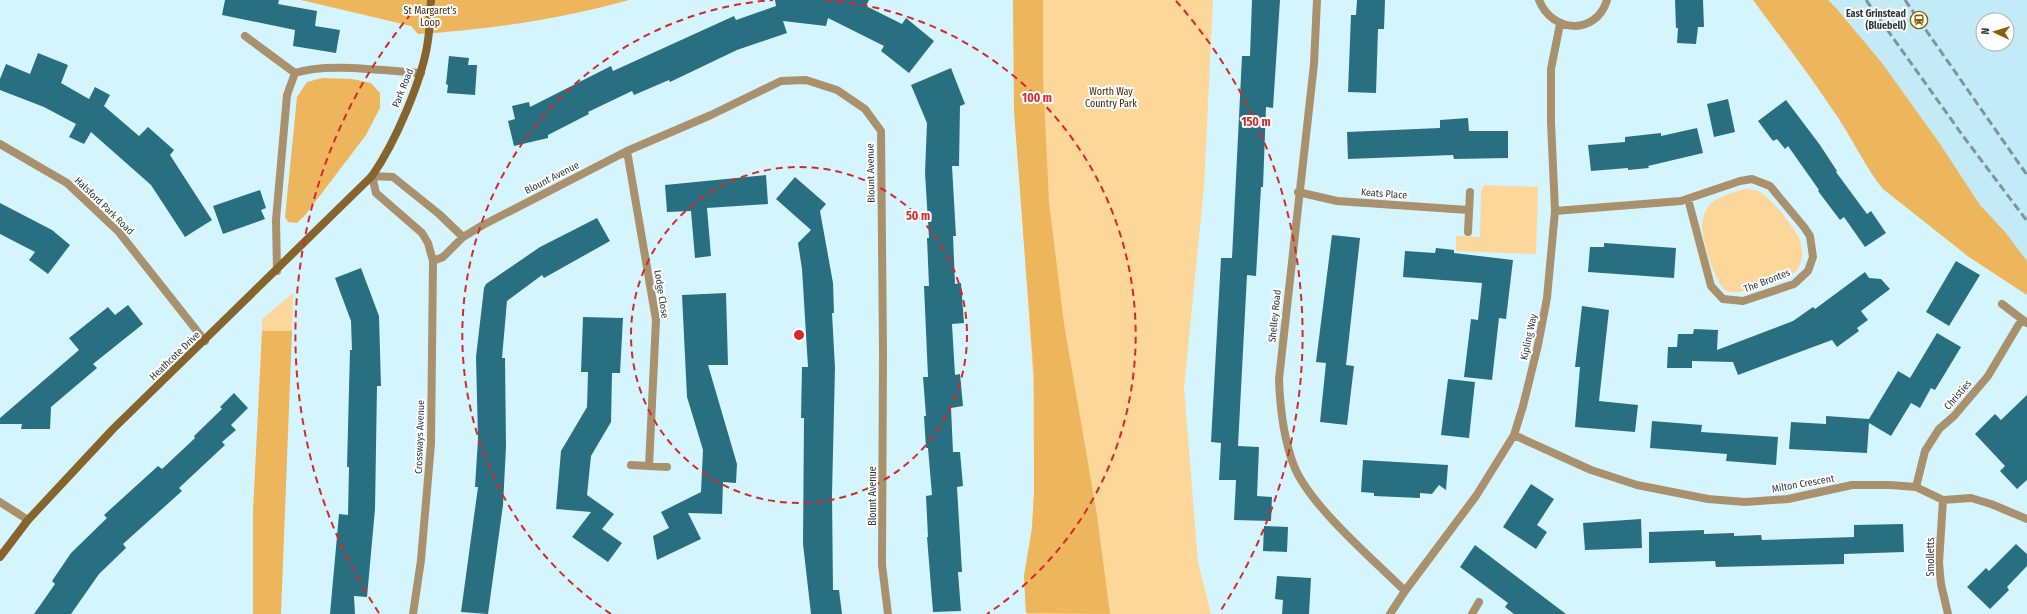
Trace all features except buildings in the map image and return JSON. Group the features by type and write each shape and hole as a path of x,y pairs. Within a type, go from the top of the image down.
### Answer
{"street":[{"name":"Park Road","path":"372,176 386,156 420,73 428,40 431,0"},
{"name":"Shelley Road","path":"1317,0 1314,64 1298,192 1279,379 1280,408 1284,436 1295,467 1310,492 1334,520 1405,591"},
{"path":"1539,0 1543,9 1549,16 1560,24 1572,26 1589,23 1601,12 1607,0"},
{"name":"Kipling Way","path":"1390,614 1405,591 1476,496 1514,435 1537,352 1546,306 1555,211 1551,122 1551,69 1560,24"},
{"path":"246,36 295,73"},
{"path":"295,73 305,70 355,69 420,73"},
{"path":"277,271 276,220 287,95 295,73"},
{"name":"Blount Avenue","path":"432,261 443,257 463,237 483,225 627,151 712,115 781,81 806,80 836,90 865,109 880,131 883,353 882,565 888,614"},
{"name":"Halsford Park Road","path":"0,144 67,183 118,231 205,341"},
{"name":"Lodge Close","path":"627,151 656,320 649,466"},
{"path":"432,261 428,243 422,233 376,193 372,176 393,176 439,214 463,237"},
{"name":"Heathcote Drive","path":"0,557 28,520 113,429 277,271 372,176"},
{"name":"The Brontes","path":"1555,211 1688,199 1740,181 1752,179 1770,186 1810,236 1813,257 1808,271 1794,284 1743,301 1724,299 1711,286 1688,199"},
{"name":"Keats Place","path":"1298,192 1337,200 1468,210"},
{"path":"1468,232 1470,192"},
{"name":"Crossways Avenue","path":"413,614 421,560 431,444 432,261"},
{"path":"2002,304 2025,321"},
{"name":"Christies","path":"1916,487 1925,451 1939,429 1954,416 1988,376 2025,321"},
{"name":"Milton Crescent","path":"1514,435 1591,470 1637,485 1708,499 1745,502 1788,499 1852,485 1916,487 1942,500"},
{"path":"631,465 667,467"},
{"path":"1942,500 1971,498 1991,504 2027,519"},
{"name":"Smolletts","path":"1942,500 1939,563 1941,584 1948,614"},
{"path":"0,502 28,520"},
{"path":"1472,614 1479,602"}],"shaded area":[{"path":"1753,0 2027,0 2027,295 1969,257 1883,189 1872,175 1845,129 1808,73"}],"green space":[{"name":"St Margaret's Loop","path":"301,0 629,0 577,13 524,23 471,30 418,34 411,26"},
{"name":"Worth Way Country Park","path":"1013,0 1213,0 1204,186 1184,388 1198,562 1211,614 1027,614 1026,612 1024,576 1032,527 1034,492 1033,377 1015,111"},
{"path":"1013,0 1043,0 1043,77 1049,202 1064,324 1097,515 1110,614 1026,613 1024,576 1032,528 1034,492 1034,377 1014,112"},
{"path":"1753,0 1828,0 1836,8 1882,63 1940,144 1980,205 2005,232 2027,261 2027,295 1969,257 1883,189 1829,104"},
{"path":"322,78 352,79 371,83 380,93 380,108 366,135 306,214 297,223 288,222 285,217 297,97 307,82"},
{"path":"1484,185 1538,187 1536,254 1456,251 1456,236 1480,237 1481,191"},
{"path":"1745,189 1760,192 1770,200 1781,213 1799,238 1802,258 1797,270 1774,283 1752,290 1733,292 1727,291 1722,287 1718,280 1710,261 1704,240 1702,225 1706,211 1711,203 1725,195"},
{"path":"293,293 292,331 262,331 262,319"},
{"path":"262,331 292,331 281,614 253,614 253,511"}],"railway":[{"path":"1866,0 1963,136 2027,221"},
{"path":"1905,0 2027,175"}],"place":[{"name":"East Grinstead (Bluebell)","path":"1919,20"}]}
